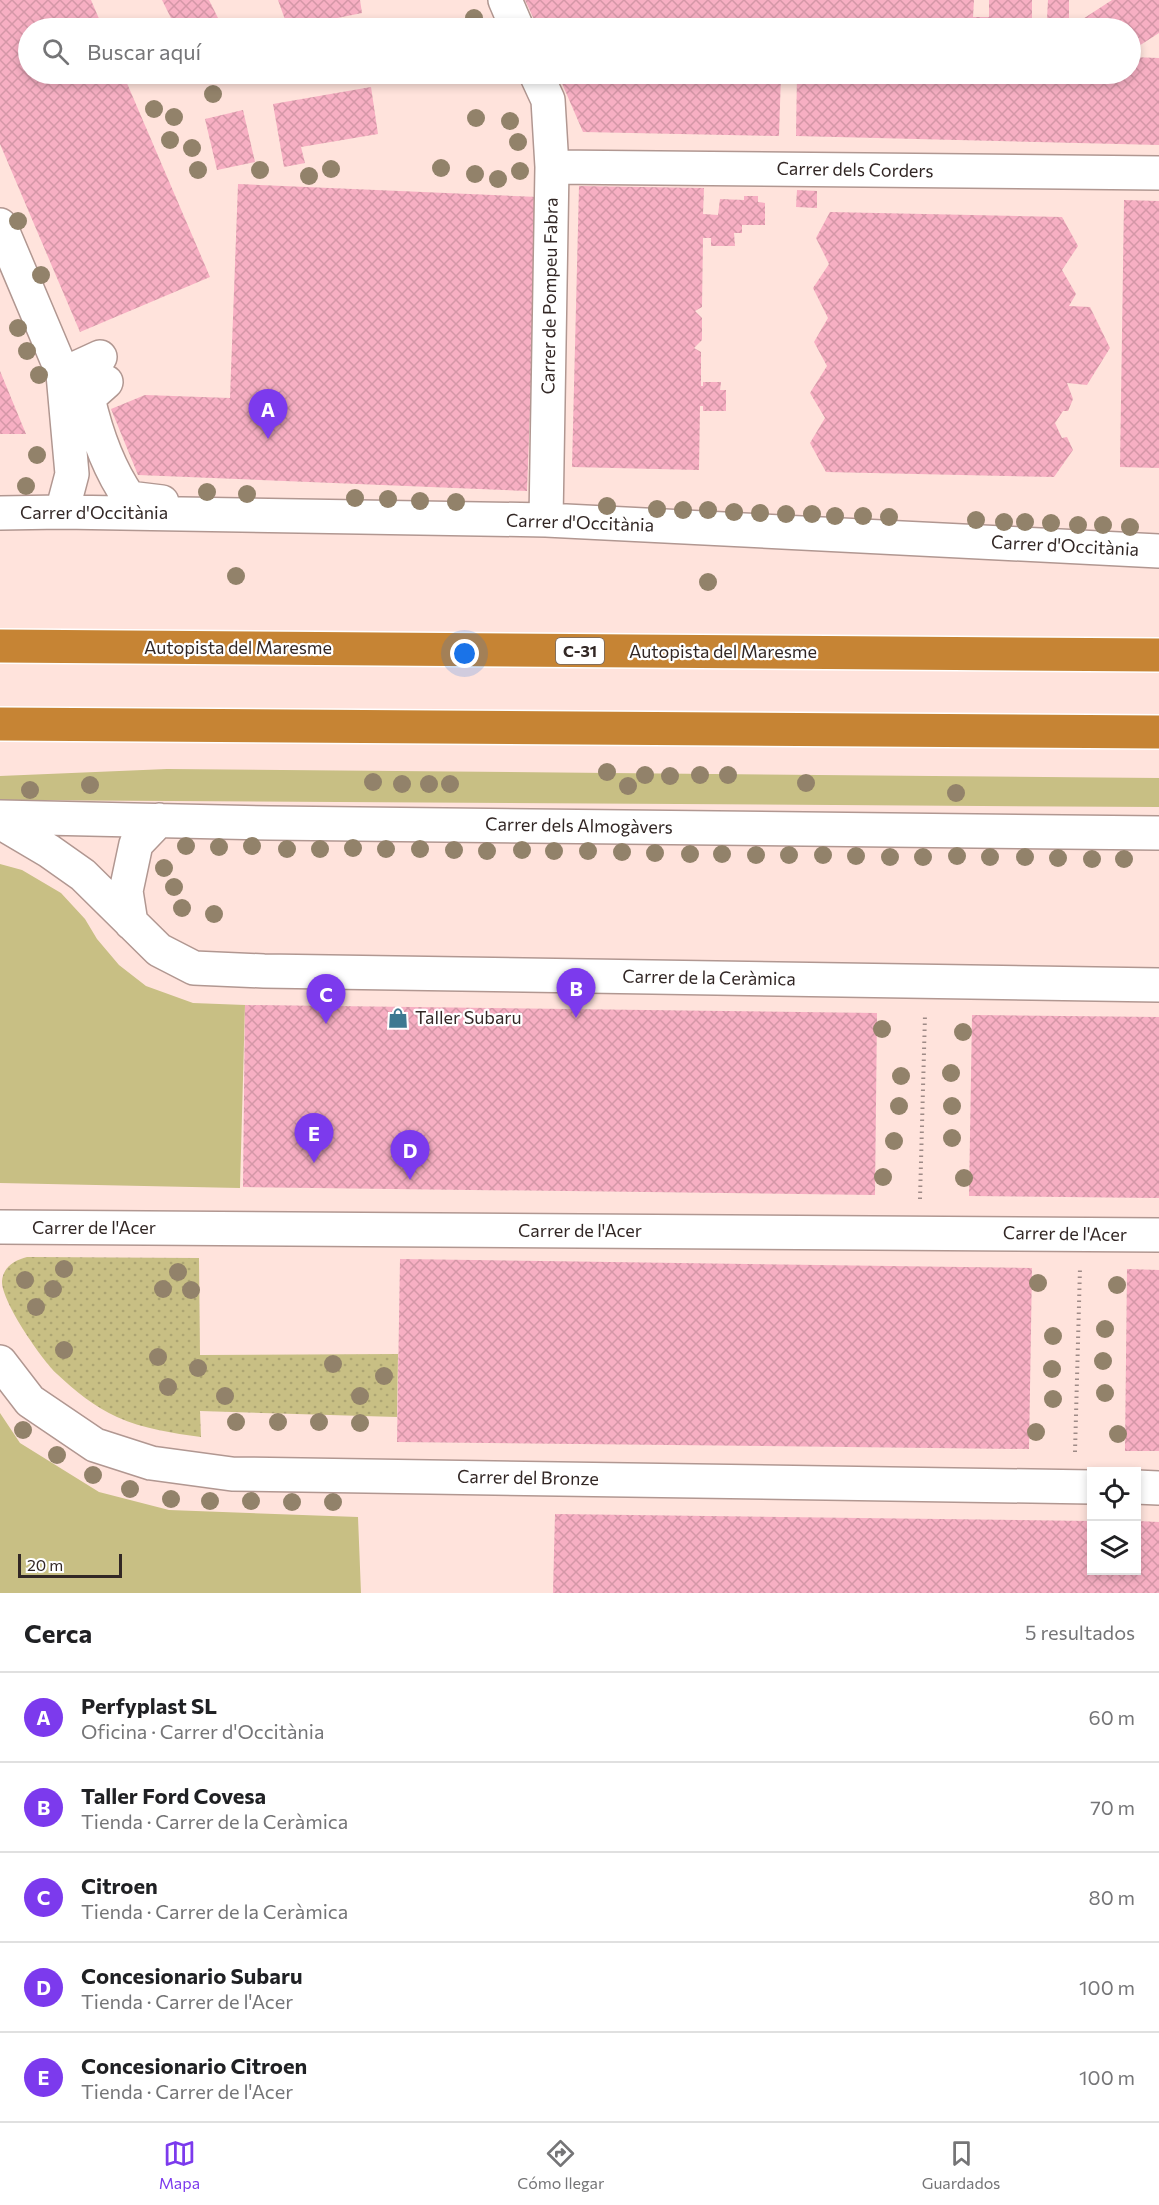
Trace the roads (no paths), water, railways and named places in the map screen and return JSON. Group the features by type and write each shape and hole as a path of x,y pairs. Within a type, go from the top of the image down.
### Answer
{"highway":[{"name":"Autopista del Maresme","path":"0,646 1159,656"},
{"path":"0,724 1159,732"}],"street":[{"path":"505,0 513,18"},
{"name":"Carrer de Pompeu Fabra","path":"541,84 548,100 552,167 546,520"},
{"name":"Carrer dels Corders","path":"552,167 1159,172"},
{"path":"0,225 63,374 72,474 62,512"},
{"path":"63,374 103,370 88,398 94,423 115,478 129,498 175,503 232,515"},
{"name":"Carrer d'Occitània","path":"0,513 546,520 1159,551"},
{"name":"Carrer dels Almogàvers","path":"0,817 1159,833"},
{"path":"130,923 126,891 136,844 159,820"},
{"name":"Carrer de la Ceràmica","path":"0,822 49,851 83,875 159,950 194,968 1159,985"},
{"name":"Carrer de l'Acer","path":"0,1227 1159,1235"},
{"name":"Carrer del Bronze","path":"0,1362 30,1401 95,1445 150,1463 232,1474 1083,1487"},
{"path":"1141,1487 1159,1488"}],"place":[{"name":"Perfyplast SL","path":"268,439"},
{"name":"Taller Subaru","path":"398,1018"},
{"name":"Taller Ford Covesa","path":"576,1018"},
{"name":"Citroen","path":"326,1024"},
{"name":"Concesionario Citroen","path":"314,1163"},
{"name":"Concesionario Subaru","path":"410,1180"}]}
